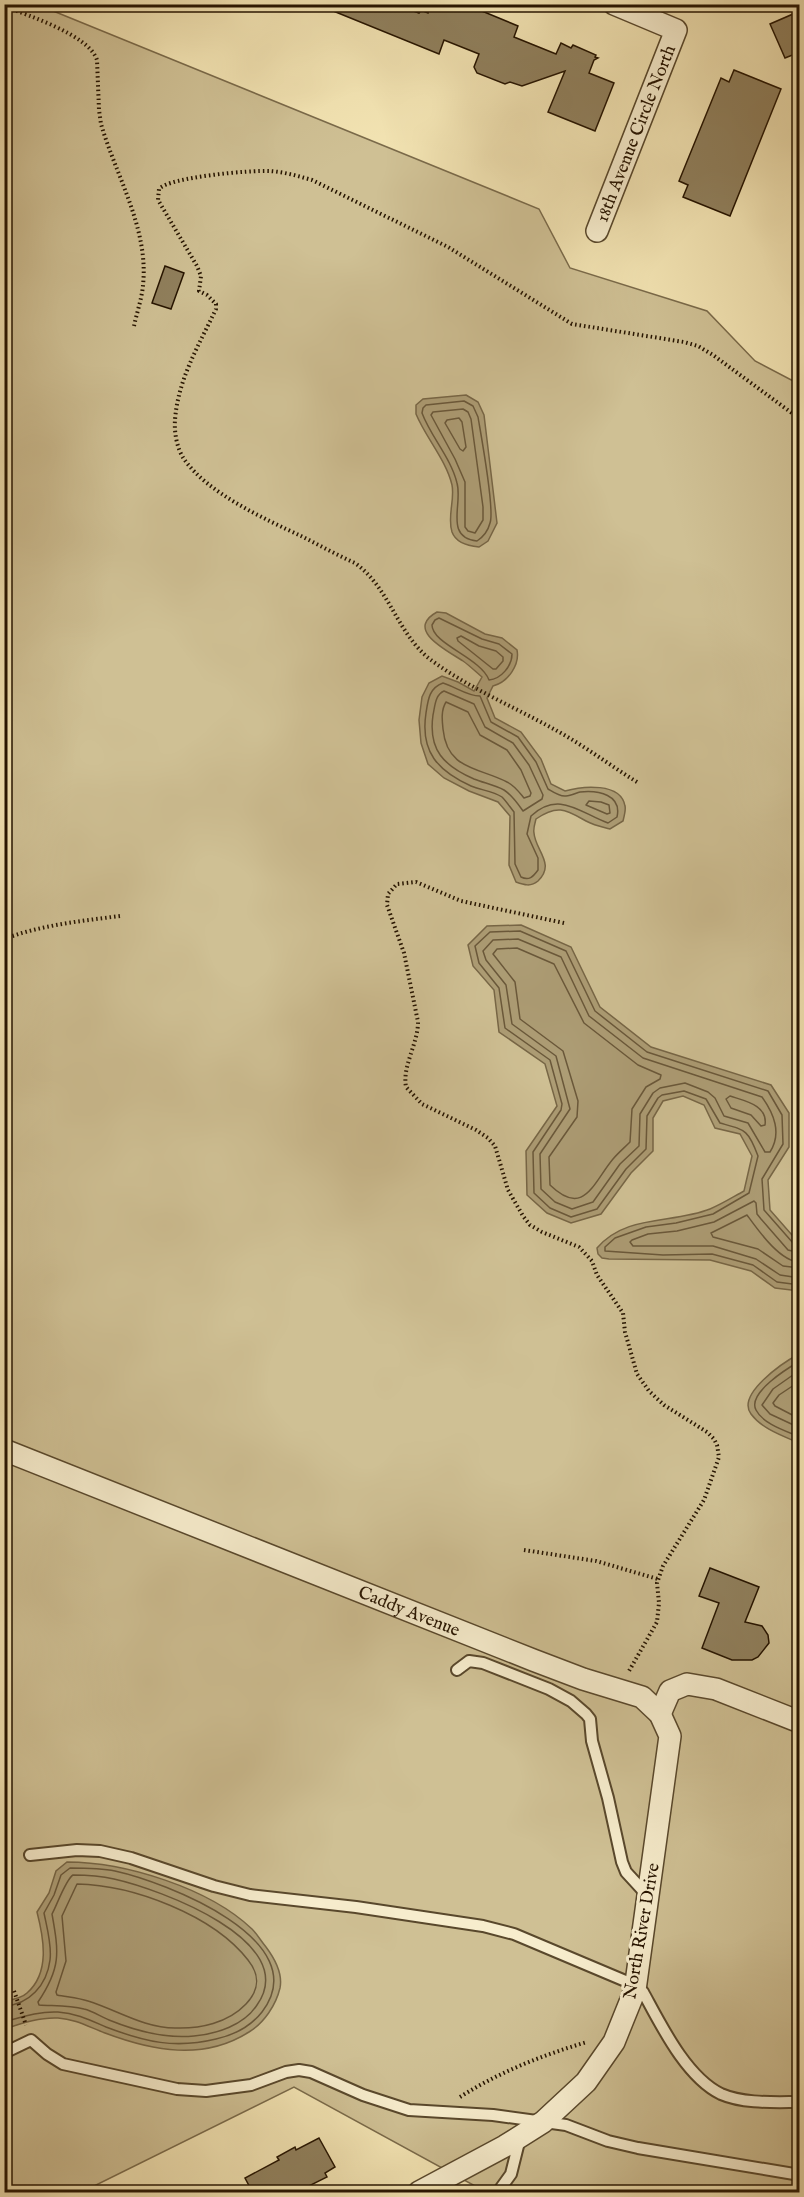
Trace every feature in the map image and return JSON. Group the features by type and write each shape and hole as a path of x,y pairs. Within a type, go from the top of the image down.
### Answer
{"street":[{"name":"18th Avenue Circle North","path":"597,231 676,30 614,4"},
{"name":"Caddy Avenue","path":"4,1450 533,1660 642,1697 660,1714"},
{"path":"660,1714 670,1691 687,1684 716,1689 800,1722"},
{"name":"North River Drive","path":"419,2193 543,2122 586,2082 616,2036 635,1985 649,1897 670,1736 660,1714"}],"lane":[{"path":"457,1670 469,1661 483,1663 549,1689 571,1701 586,1714 590,1719 592,1741 608,1798 622,1862 626,1872 649,1897"},
{"path":"30,1855 77,1850 100,1851 131,1858 214,1886 250,1895 356,1907 483,1926 514,1934 635,1985 643,1992 687,2065 706,2085 722,2094 739,2099 800,2102"},
{"path":"4,2053 31,2040 46,2054 63,2064 177,2089 206,2091 250,2085 286,2072 299,2070 324,2076 363,2095 409,2110 493,2115 566,2125 608,2142 800,2175"},
{"path":"498,2193 512,2174 520,2136"}],"path":[{"path":"4,6 81,40 95,53 98,66 101,124 136,224 141,247 143,285 134,326"},
{"path":"637,782 561,733 470,685 430,660 410,637 383,592 365,571 355,563 241,506 215,489 184,459 180,451 175,422 178,400 189,363 216,309 216,304 199,291 201,276 158,200 160,186 238,172 269,171 312,180 448,247 572,324 657,337 698,346 800,419"},
{"path":"564,923 461,901 416,882 398,884 391,889 387,899 387,905 404,953 418,1022 418,1033 405,1082 411,1094 422,1104 476,1130 495,1146 508,1190 530,1225 579,1247 592,1262 597,1275 623,1313 625,1332 637,1374 649,1391 664,1405 714,1439 719,1457 704,1500 663,1566 658,1579 657,1622 631,1665 620,1691"},
{"path":"4,939 34,930 120,916"},
{"path":"524,1550 596,1561 658,1579"},
{"path":"14,1991 31,2040"},
{"path":"436,2111 481,2083 526,2063 580,2044 616,2036"}],"shaded area":[{"path":"36,4 539,209 570,268 707,311 755,361 799,384 800,2192 486,2192 294,2087 82,2192 5,2192 4,5"}],"water":[{"path":"466,395 478,402 484,415 497,523 488,541 479,547 463,543 456,539 452,532 450,520 452,485 445,467 416,414 416,405 423,399"},
{"path":"437,612 446,613 485,634 502,638 517,650 517,661 512,672 503,681 493,686 487,698 495,718 521,732 541,759 551,784 565,791 590,787 609,789 622,798 625,806 623,821 610,829 592,824 562,810 550,811 536,819 535,839 545,863 545,869 543,875 533,884 525,885 516,882 509,865 510,816 498,802 444,778 428,764 421,743 419,720 422,697 429,683 442,676 474,691 482,677 463,661 439,646 427,633 425,626 428,619"},
{"path":"521,925 571,947 600,1007 651,1047 771,1085 789,1113 789,1147 768,1180 770,1210 799,1243 799,1291 775,1288 751,1271 710,1260 609,1259 602,1258 598,1254 597,1248 609,1237 622,1230 650,1221 695,1214 723,1203 744,1191 752,1156 740,1134 715,1128 704,1105 683,1096 663,1101 653,1118 653,1151 631,1173 601,1214 571,1223 547,1213 527,1195 526,1151 557,1106 545,1064 499,1032 494,990 473,966 468,945 487,926"},
{"path":"799,1354 799,1443 761,1424 751,1414 748,1406 750,1397 756,1388 773,1371"},
{"path":"67,1862 90,1863 140,1872 190,1890 234,1914 256,1933 278,1966 280,1988 264,2019 249,2032 232,2041 196,2050 141,2045 58,2018 38,2019 5,2029 5,2001 25,1995 39,1976 43,1944 37,1912 49,1893 56,1871"}],"building":[{"path":"316,4 395,4 419,13 421,10 428,13 431,4 465,4 518,26 514,37 556,54 561,43 571,48 573,45 596,55 595,57 598,58 594,60 589,73 614,83 595,131 548,112 565,71 522,86 510,82 505,84 477,73 474,67 479,54 444,40 439,54"},
{"path":"800,11 800,52 785,58 770,24"},
{"path":"734,70 781,89 730,216 683,197 688,185 679,181 721,78 729,82"},
{"path":"165,266 184,273 171,309 152,303"},
{"path":"710,1568 759,1587 745,1622 762,1626 768,1635 769,1643 758,1657 752,1660 732,1660 702,1648 719,1603 699,1596"},
{"path":"319,2138 335,2167 325,2173 327,2177 299,2191 294,2189 288,2193 253,2193 245,2178 279,2160 277,2157 295,2147 296,2150"}]}
